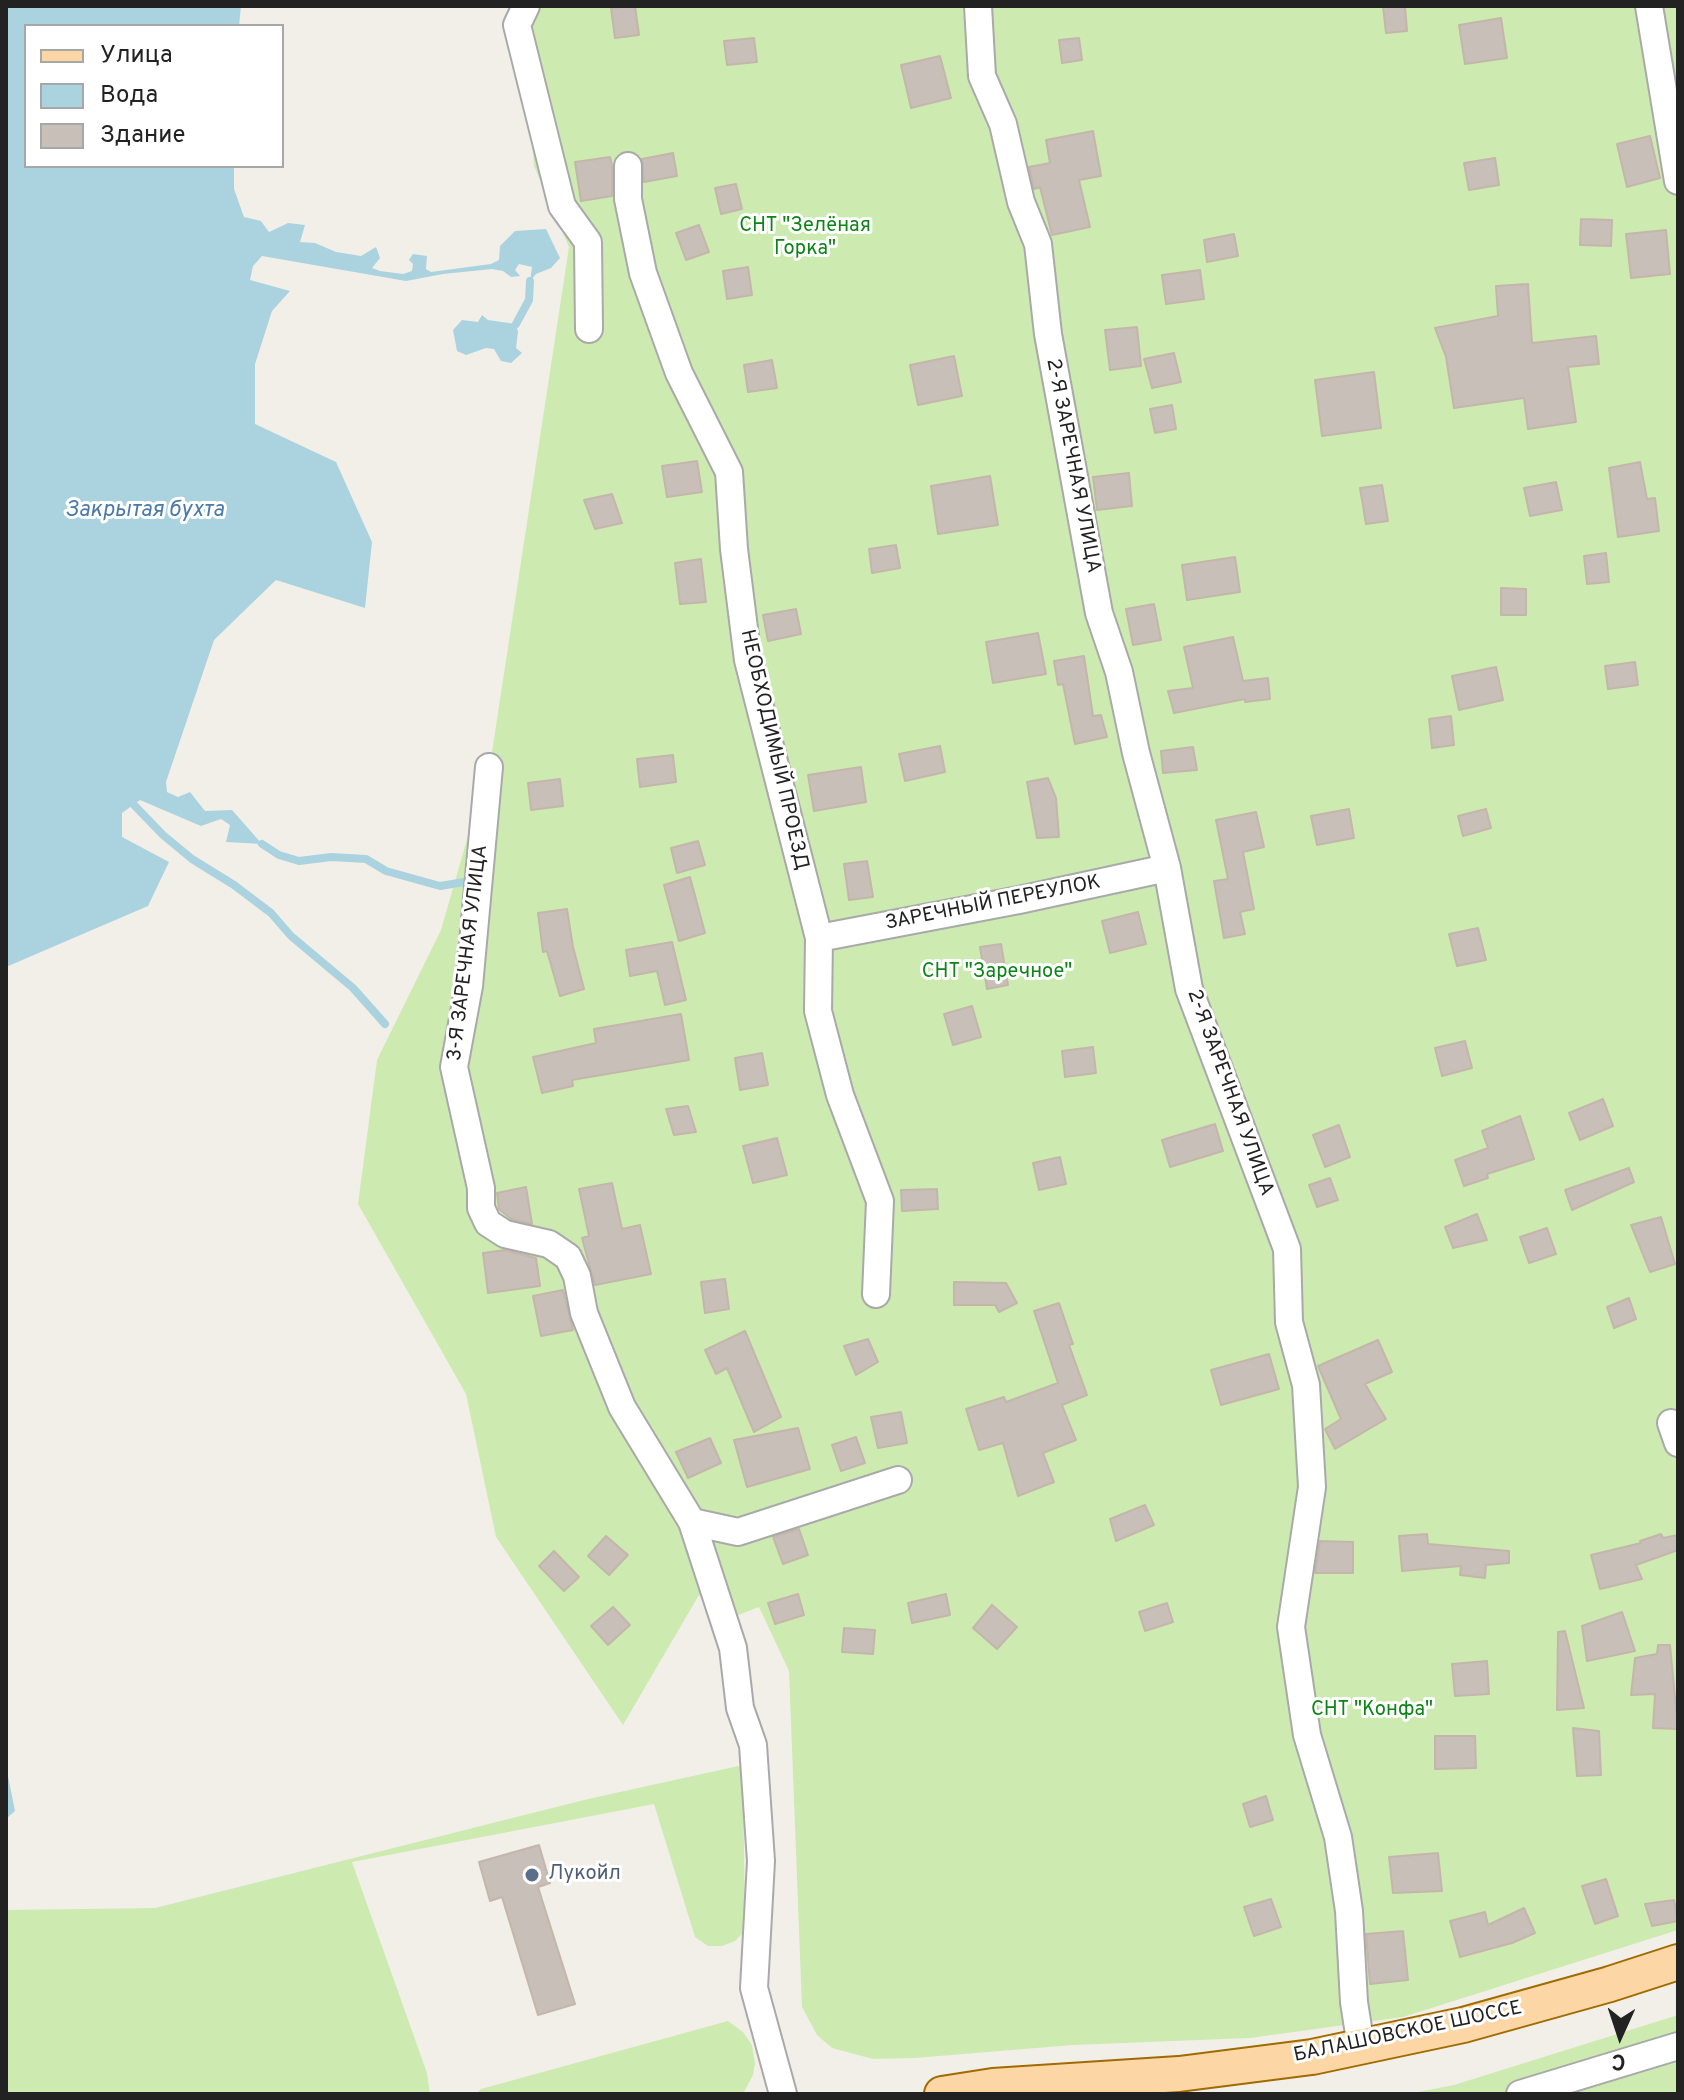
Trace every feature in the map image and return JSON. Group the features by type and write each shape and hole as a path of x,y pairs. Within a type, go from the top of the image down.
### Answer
{"main road":[{"name":"БАЛАШОВСКОЕ ШОССЕ","path":"942,2094 993,2086 1179,2074 1312,2057 1463,2025 1678,1962"}],"street":[{"path":"526,6 517,25 562,206 588,242 589,329"},
{"name":"2-Я ЗАРЕЧНАЯ УЛИЦА","path":"978,6 982,76 1003,124 1021,202 1038,244 1048,334 1099,613 1119,672 1136,753 1167,868 1189,989 1287,1249 1289,1322 1306,1385 1312,1487 1291,1627 1307,1735 1338,1837 1349,1911 1354,2002 1361,2047"},
{"path":"1649,6 1678,181"},
{"name":"НЕОБХОДИМЫЙ ПРОЕЗД","path":"628,166 628,199 643,273 679,373 729,472 734,549 748,660 819,938 818,1011 840,1095 880,1201 876,1294"},
{"name":"3-Я ЗАРЕЧНАЯ УЛИЦА","path":"489,767 471,973 454,1067 481,1188 481,1208 488,1223 505,1234 549,1244 568,1257 577,1276 584,1313 622,1407 692,1522 733,1648 740,1708 753,1745 761,1861 754,1988 783,2094"},
{"name":"ЗАРЕЧНЫЙ ПЕРЕУЛОК","path":"819,938 1167,868"},
{"path":"692,1522 738,1532 898,1480"},
{"path":"1520,2094 1678,2046"}],"green space":[{"path":"521,6 1678,6 1678,1930 1403,2017 1250,2038 1073,2045 915,2058 873,2059 832,2048 817,2035 802,2007 789,1671 759,1607 720,1622 699,1595 623,1725 496,1537 466,1394 358,1204 377,1060 441,930 492,752 569,247 534,166"},
{"path":"743,1765 745,1931 735,1941 722,1946 708,1946 695,1937 654,1804 352,1862 427,2073 430,2094 6,2094 6,1910 155,1908 588,1799"},
{"path":"1678,2015 1678,2094 1408,2094 1454,2085"},
{"path":"728,2021 743,2032 752,2045 755,2063 753,2075 740,2094 476,2094 481,2089"}],"water":[{"name":"Закрытая бухта","path":"6,6 241,6 239,24 24,24 24,168 234,168 234,189 244,217 261,221 269,232 288,223 305,225 300,242 315,243 336,252 361,256 376,247 380,258 372,268 380,271 403,274 412,271 413,264 409,260 413,254 427,256 426,269 431,272 491,264 499,260 500,246 515,231 546,229 560,258 551,268 536,274 530,281 532,267 519,264 515,270 520,276 511,277 503,271 492,269 406,281 262,256 253,266 250,280 290,291 272,311 255,364 255,424 336,462 372,542 365,608 276,580 214,640 166,782 167,792 178,797 190,792 205,811 232,810 262,844 226,842 230,825 221,819 201,826 140,800 122,813 122,837 169,862 148,906 6,967"},
{"path":"482,315 488,320 516,324 516,348 522,353 511,363 501,361 494,349 486,348 466,355 457,351 453,330 462,320 478,322"},
{"path":"6,1766 15,1811 6,1819"}],"building":[{"path":"635,6 639,35 615,38 611,8"},
{"path":"1383,6 1405,6 1407,31 1386,33"},
{"path":"1501,18 1507,58 1465,64 1459,25"},
{"path":"754,38 757,62 727,65 724,41"},
{"path":"1079,38 1082,60 1062,63 1059,40"},
{"path":"940,56 951,98 911,108 901,65"},
{"path":"1093,131 1101,176 1079,180 1090,227 1052,235 1040,187 1034,189 1029,167 1050,163 1046,140"},
{"path":"1650,136 1660,178 1627,187 1617,144"},
{"path":"673,153 677,176 644,182 642,159"},
{"path":"610,157 612,196 581,201 575,162"},
{"path":"1495,158 1499,185 1469,190 1464,163"},
{"path":"736,184 742,209 721,214 715,188"},
{"path":"1581,219 1612,220 1611,246 1580,245"},
{"path":"699,225 709,252 686,260 676,233"},
{"path":"1666,230 1670,274 1631,278 1626,234"},
{"path":"1234,234 1238,256 1207,262 1204,240"},
{"path":"748,267 752,295 727,299 723,271"},
{"path":"1200,270 1204,299 1166,304 1162,275"},
{"path":"1528,284 1532,343 1596,336 1599,364 1568,367 1576,422 1528,429 1524,398 1454,408 1446,357 1435,328 1498,316 1496,286"},
{"path":"1137,327 1141,366 1110,370 1105,330"},
{"path":"1174,353 1181,382 1152,388 1144,359"},
{"path":"954,356 962,396 918,405 910,365"},
{"path":"772,360 777,388 748,392 744,365"},
{"path":"1374,372 1381,428 1322,436 1315,380"},
{"path":"1172,405 1176,429 1155,433 1150,409"},
{"path":"697,461 702,492 667,497 662,466"},
{"path":"1640,462 1647,499 1655,498 1659,531 1618,537 1609,468"},
{"path":"1129,473 1132,506 1097,510 1093,477"},
{"path":"990,476 998,525 938,534 931,486"},
{"path":"1556,482 1562,510 1530,516 1524,488"},
{"path":"1382,485 1388,521 1366,524 1360,488"},
{"path":"612,494 622,523 595,529 584,500"},
{"path":"896,545 900,568 872,573 869,549"},
{"path":"1606,553 1609,582 1587,584 1584,556"},
{"path":"1235,557 1240,592 1187,600 1182,565"},
{"path":"701,559 706,602 680,604 675,563"},
{"path":"1501,588 1526,589 1526,615 1501,615"},
{"path":"1154,604 1161,640 1133,645 1126,609"},
{"path":"796,609 801,634 768,641 763,615"},
{"path":"1038,633 1046,674 993,683 986,642"},
{"path":"1233,637 1243,681 1268,678 1270,699 1245,702 1245,699 1174,713 1168,691 1193,688 1184,647"},
{"path":"1084,656 1093,716 1101,715 1107,737 1075,744 1063,684 1058,685 1054,661"},
{"path":"1635,662 1638,685 1608,689 1605,666"},
{"path":"1496,667 1503,700 1459,710 1452,676"},
{"path":"1451,716 1454,745 1432,748 1429,719"},
{"path":"940,746 945,772 905,781 899,754"},
{"path":"1193,747 1197,770 1163,773 1161,751"},
{"path":"673,755 676,782 640,787 637,759"},
{"path":"861,767 866,802 814,811 808,775"},
{"path":"1048,778 1056,798 1059,837 1037,838 1027,782"},
{"path":"560,779 563,806 531,810 528,783"},
{"path":"1349,809 1354,838 1317,845 1311,816"},
{"path":"1486,809 1491,828 1463,836 1458,816"},
{"path":"1256,812 1264,847 1243,852 1254,909 1240,912 1245,934 1224,938 1214,881 1228,879 1216,820"},
{"path":"698,841 705,865 677,873 671,848"},
{"path":"867,861 873,897 849,900 844,864"},
{"path":"690,877 705,933 679,941 664,885"},
{"path":"567,909 584,989 560,996 547,951 543,952 538,913"},
{"path":"1138,912 1146,944 1110,953 1102,921"},
{"path":"1478,928 1486,960 1457,966 1449,934"},
{"path":"672,942 686,1000 665,1005 657,971 630,976 626,950"},
{"path":"1001,944 1008,985 987,989 980,947"},
{"path":"972,1006 981,1037 953,1045 944,1014"},
{"path":"681,1014 689,1060 572,1080 573,1086 542,1093 533,1057 596,1043 594,1029"},
{"path":"1465,1041 1472,1068 1442,1076 1435,1048"},
{"path":"1093,1047 1096,1073 1065,1077 1062,1051"},
{"path":"762,1053 768,1085 740,1090 735,1058"},
{"path":"1603,1099 1613,1126 1580,1140 1569,1113"},
{"path":"688,1106 696,1132 674,1135 666,1109"},
{"path":"1520,1116 1534,1159 1487,1174 1488,1178 1464,1186 1455,1160 1488,1148 1482,1131"},
{"path":"1215,1124 1223,1151 1170,1167 1162,1140"},
{"path":"1339,1125 1350,1157 1325,1167 1313,1135"},
{"path":"777,1138 787,1175 753,1183 743,1146"},
{"path":"1060,1157 1066,1184 1039,1190 1033,1163"},
{"path":"1629,1168 1634,1182 1572,1210 1565,1190"},
{"path":"1330,1178 1338,1200 1317,1207 1309,1185"},
{"path":"612,1183 622,1229 640,1225 651,1274 595,1285 582,1238 589,1236 579,1189"},
{"path":"526,1187 532,1224 511,1219 499,1209 497,1193"},
{"path":"937,1189 938,1209 902,1211 901,1190"},
{"path":"1477,1214 1487,1240 1453,1248 1445,1227"},
{"path":"1661,1217 1675,1264 1650,1272 1631,1225"},
{"path":"1547,1228 1556,1254 1529,1263 1520,1237"},
{"path":"505,1250 536,1258 540,1286 488,1293 483,1253"},
{"path":"725,1279 729,1309 705,1313 701,1282"},
{"path":"954,1282 1006,1283 1017,1303 999,1312 995,1305 954,1305"},
{"path":"563,1290 573,1330 541,1336 533,1296"},
{"path":"1629,1298 1636,1319 1614,1328 1607,1307"},
{"path":"1059,1303 1073,1344 1069,1345 1087,1395 1062,1405 1076,1440 1043,1453 1054,1482 1018,1496 1003,1443 979,1450 966,1409 1004,1397 1006,1402 1058,1383 1034,1311"},
{"path":"745,1331 781,1417 754,1432 727,1368 716,1374 705,1350"},
{"path":"868,1339 878,1362 856,1375 844,1346"},
{"path":"1378,1340 1392,1372 1365,1384 1386,1419 1335,1449 1325,1429 1341,1419 1318,1366"},
{"path":"1269,1354 1279,1389 1221,1405 1211,1370"},
{"path":"901,1412 907,1443 878,1448 871,1417"},
{"path":"798,1428 810,1469 747,1487 734,1440"},
{"path":"856,1437 865,1463 841,1471 832,1445"},
{"path":"710,1438 721,1463 688,1478 676,1452"},
{"path":"1145,1505 1154,1525 1116,1541 1110,1519"},
{"path":"799,1529 808,1555 783,1564 773,1537"},
{"path":"1427,1534 1428,1544 1509,1551 1509,1563 1486,1565 1485,1578 1460,1575 1461,1566 1402,1571 1399,1536"},
{"path":"1661,1534 1663,1538 1678,1535 1678,1550 1636,1565 1642,1579 1600,1589 1591,1555 1641,1543"},
{"path":"606,1536 628,1555 609,1575 588,1556"},
{"path":"1320,1541 1353,1542 1353,1573 1315,1573"},
{"path":"554,1551 579,1577 564,1591 539,1566"},
{"path":"798,1594 804,1615 775,1624 768,1603"},
{"path":"946,1594 950,1615 912,1623 908,1603"},
{"path":"1167,1603 1173,1622 1145,1631 1139,1612"},
{"path":"992,1605 1017,1627 997,1649 973,1628"},
{"path":"613,1607 630,1625 608,1645 591,1626"},
{"path":"1622,1612 1635,1651 1587,1661 1582,1626"},
{"path":"844,1628 875,1630 873,1654 842,1652"},
{"path":"1565,1631 1584,1708 1557,1710 1558,1632"},
{"path":"1658,1645 1670,1645 1678,1729 1653,1728 1655,1694 1631,1695 1635,1658 1657,1654"},
{"path":"1487,1661 1489,1694 1455,1696 1452,1664"},
{"path":"1573,1728 1599,1731 1601,1775 1577,1776"},
{"path":"1435,1736 1475,1736 1476,1768 1435,1769"},
{"path":"1266,1796 1273,1820 1250,1827 1243,1804"},
{"path":"539,1845 550,1883 538,1887 575,2004 538,2015 502,1897 490,1901 479,1862"},
{"path":"1438,1853 1442,1891 1393,1893 1389,1857"},
{"path":"1606,1879 1618,1916 1595,1924 1582,1886"},
{"path":"1271,1899 1281,1927 1254,1936 1244,1907"},
{"path":"1674,1900 1678,1921 1652,1926 1645,1904"},
{"path":"1524,1908 1535,1933 1512,1943 1460,1957 1450,1921 1485,1912 1488,1925"},
{"path":"1403,1931 1408,1980 1370,1984 1366,1934"}],"waterway":[{"path":"516,324 529,300 530,281"},
{"path":"134,805 192,859 271,913 291,936 353,988 385,1024"},
{"path":"262,844 279,855 299,861 331,857 366,859 386,871 440,886 476,880"}],"place":[{"name":"Лукойл","path":"532,1875"}],"park label":[{"name":"СНТ \"Зелёная Горка\"","path":"805,238"},
{"name":"СНТ \"Заречное\"","path":"997,973"},
{"name":"СНТ \"Конфа\"","path":"1372,1711"}]}
